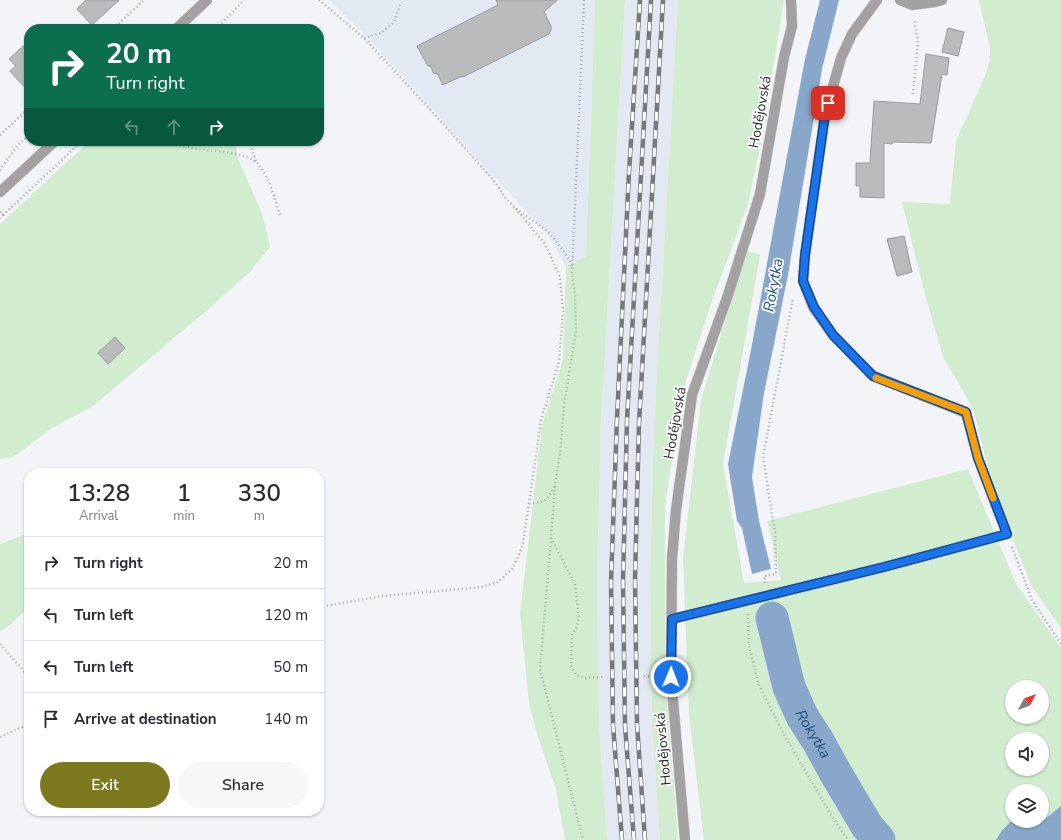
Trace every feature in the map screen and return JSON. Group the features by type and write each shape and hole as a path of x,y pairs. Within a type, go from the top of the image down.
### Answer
{"street":[{"path":"181,24 207,0"},
{"name":"Hodějovská","path":"685,840 671,677 672,558 676,510 692,395 727,298 760,194 784,57 792,26 790,0"},
{"path":"672,619 884,567 1007,534 978,458 966,412 873,376 833,335 814,307 803,281 805,255 825,115 841,58 852,34 876,0"},
{"path":"900,0 912,5 942,0"},
{"path":"0,192 50,146"}],"path":[{"path":"118,24 144,0"},
{"path":"221,24 244,0"},
{"path":"318,0 364,38 495,182 504,196 545,244 560,277 563,311 559,362 541,420 522,548 512,570 498,582 482,587 383,596 324,606"},
{"path":"572,274 584,0"},
{"path":"364,38 381,33 394,22 400,5"},
{"path":"912,5 918,43 913,94"},
{"path":"0,135 24,113"},
{"path":"0,170 18,145 24,140"},
{"path":"0,218 77,146"},
{"path":"181,146 232,153 256,162"},
{"path":"251,146 256,162 269,182 280,215"},
{"path":"515,208 546,230 570,260 575,295 576,331 564,405 560,455 555,485 540,669 583,840"},
{"path":"0,212 3,215"},
{"path":"764,576 776,574 775,533 763,457 795,287 803,281"},
{"path":"529,504 544,501 548,498 555,485"},
{"path":"1007,534 1032,600 1061,644"},
{"path":"551,538 575,584 579,618 572,635 570,666 576,674 585,678 603,677"},
{"path":"748,600 749,645 758,683 782,731 834,820 848,840"},
{"path":"0,644 24,671"},
{"path":"0,737 24,726"}],"shaded area":[{"path":"329,0 595,0 586,256 566,267 549,236 367,37"},
{"path":"625,0 678,0 654,424 650,579 652,724 660,840 607,840 599,726 597,579 601,421"}],"green space":[{"path":"595,0 625,0 601,421 597,578 599,726 607,840 565,840 556,789 538,737 529,704 520,614 542,426 563,359 566,267 586,256"},
{"path":"678,0 784,0 761,143 748,204 713,298 681,396 665,507 665,677 678,840 660,840 652,724 650,579 654,424"},
{"path":"979,0 1061,0 1061,628 1032,587 994,491 974,413 966,396 944,359 923,287 902,202 950,204 956,141 985,76 990,60 990,48"},
{"path":"85,146 236,146 237,156 262,214 270,247 251,271 205,312 93,406 52,428 18,454 10,458 0,459 0,224","holes":["115,337 125,348 108,364 98,353"]},
{"path":"747,251 760,255 723,464 744,583 781,580 767,521 968,469 1016,584 1061,648 1061,806 1049,816 1049,784 1005,784 1005,828 996,840 704,840 689,715 683,558 701,400"},
{"path":"24,535 24,612 0,632 0,544"}],"water":[{"path":"820,0 839,0 822,69 788,275 764,393 752,477 759,521 771,569 752,574 742,528 737,521 728,464 751,350 805,59"},
{"path":"1061,806 1061,840 996,840 1005,828 1049,828 1049,816"}],"building":[{"path":"86,0 119,0 93,24 91,24 77,9"},
{"path":"496,0 557,0 544,12 551,26 549,34 463,77 462,76 443,85 437,73 434,74 430,65 428,66 417,46 498,5"},
{"path":"948,28 964,32 958,56 942,52"},
{"path":"24,46 24,86 10,71 16,66 9,59"},
{"path":"926,54 949,58 947,75 942,74 931,143 884,143 884,198 860,197 860,186 856,186 856,163 870,163 874,101 920,104"},
{"path":"904,236 912,272 897,276 887,239"},
{"path":"115,337 125,348 108,364 98,353"}],"waterway":[{"name":"Rokytka","path":"772,618 789,687 802,716 867,826 879,840"}],"railway":[{"path":"622,840 613,725 611,582 629,172 640,0"},
{"path":"634,840 625,726 623,581 627,420 651,0"},
{"path":"645,840 637,724 635,579 639,423 663,0"}],"slow traffic":[{"path":"876,378 966,412 978,458 993,498"}],"route":[{"path":"671,677 672,619 884,567 1007,534 978,458 966,412 873,376 833,335 814,307 803,281 805,255 828,103"}]}
